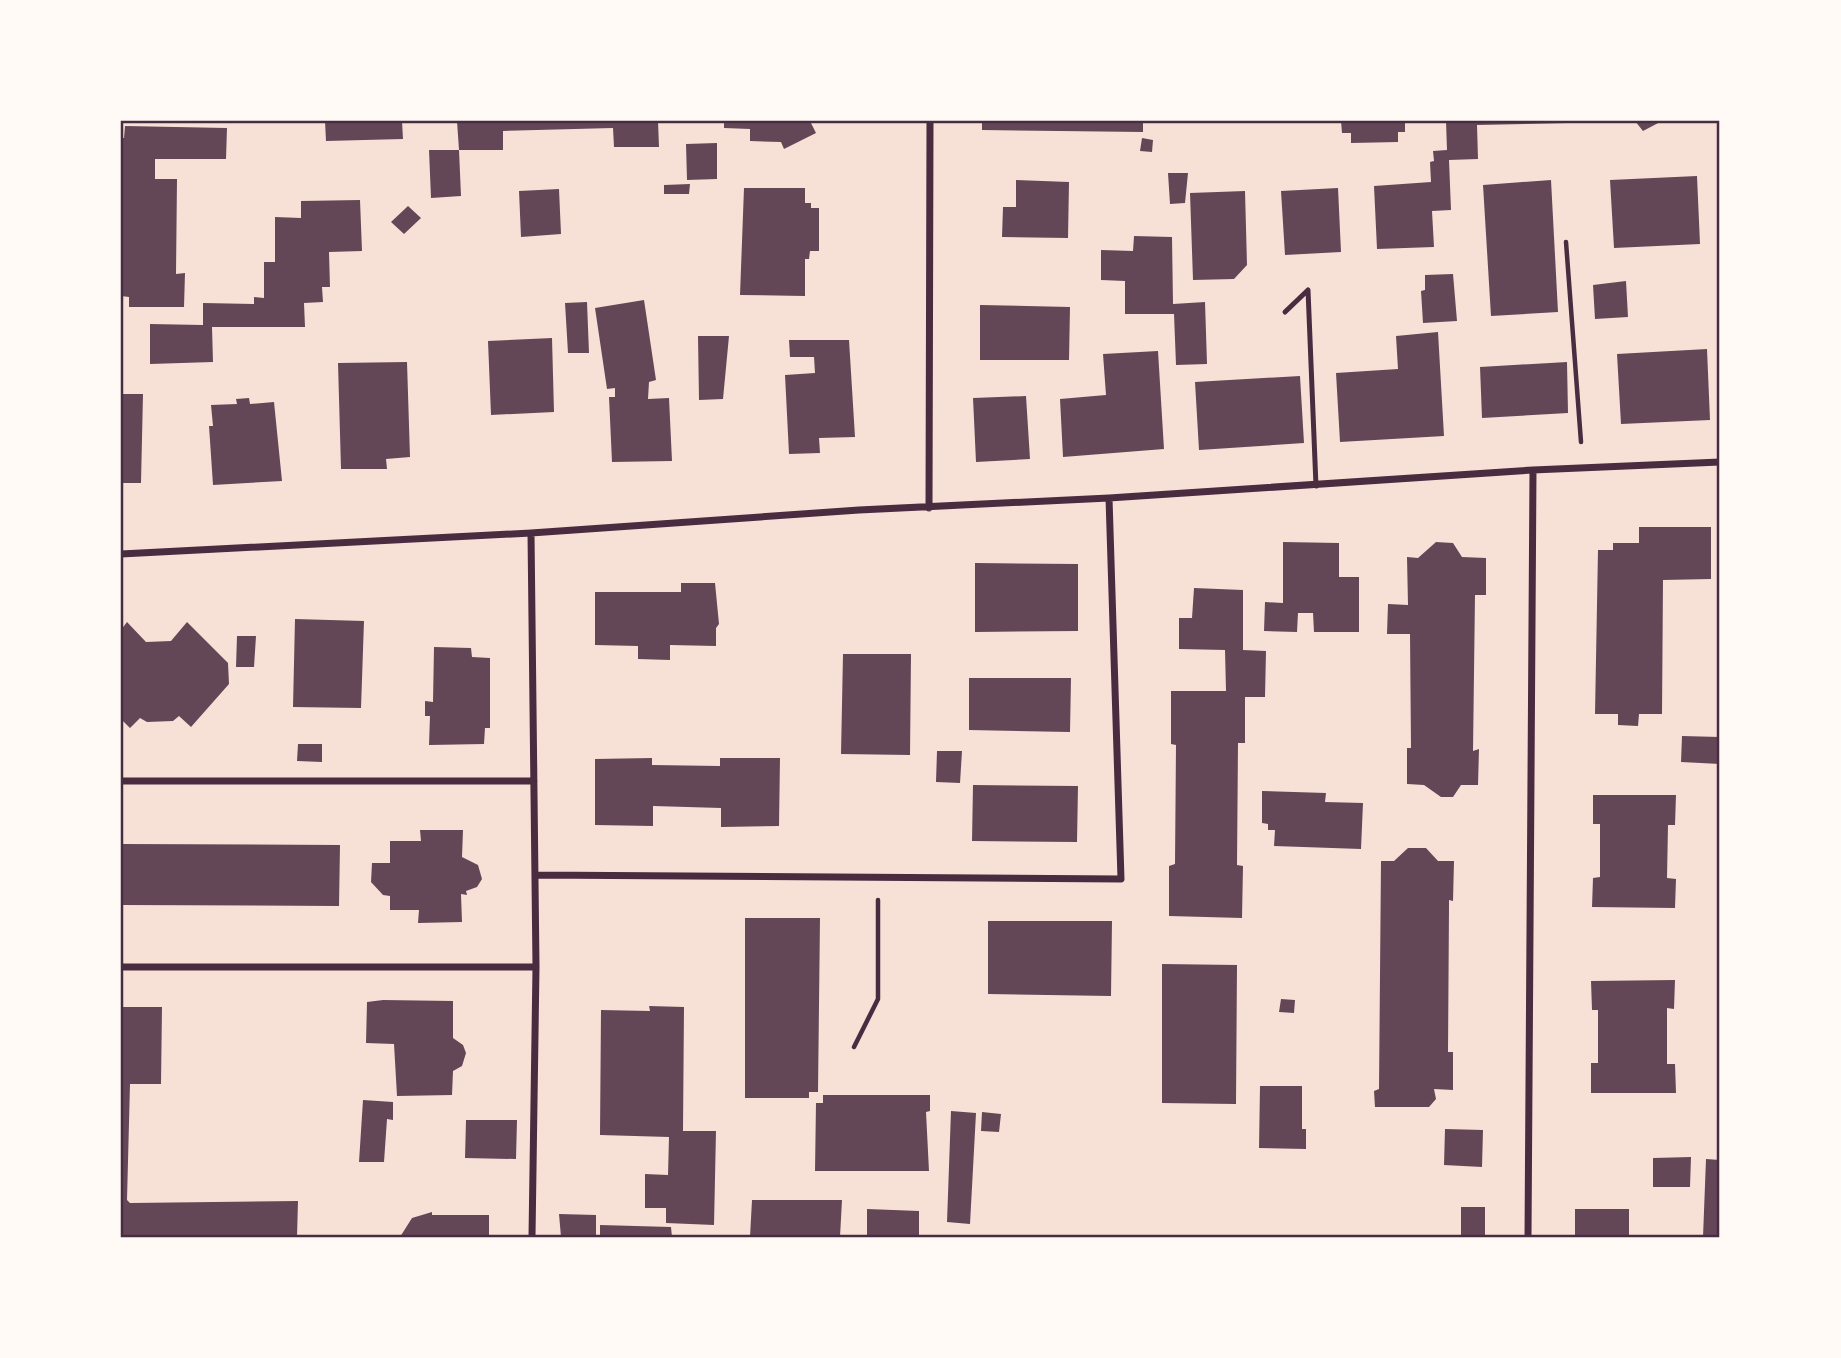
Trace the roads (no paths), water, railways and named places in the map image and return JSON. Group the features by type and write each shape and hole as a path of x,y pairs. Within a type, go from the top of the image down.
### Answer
{"street":[{"path":"929,508 930,121"},
{"path":"121,554 531,533 859,510 1316,486 1533,470 1720,462"},
{"path":"1528,1237 1533,470"},
{"path":"535,875 1121,879 1109,498"},
{"path":"531,533 536,967 532,1237"},
{"path":"121,781 534,781"},
{"path":"121,967 536,967"}],"lane":[{"path":"1284,312 1308,290 1316,486"}]}
